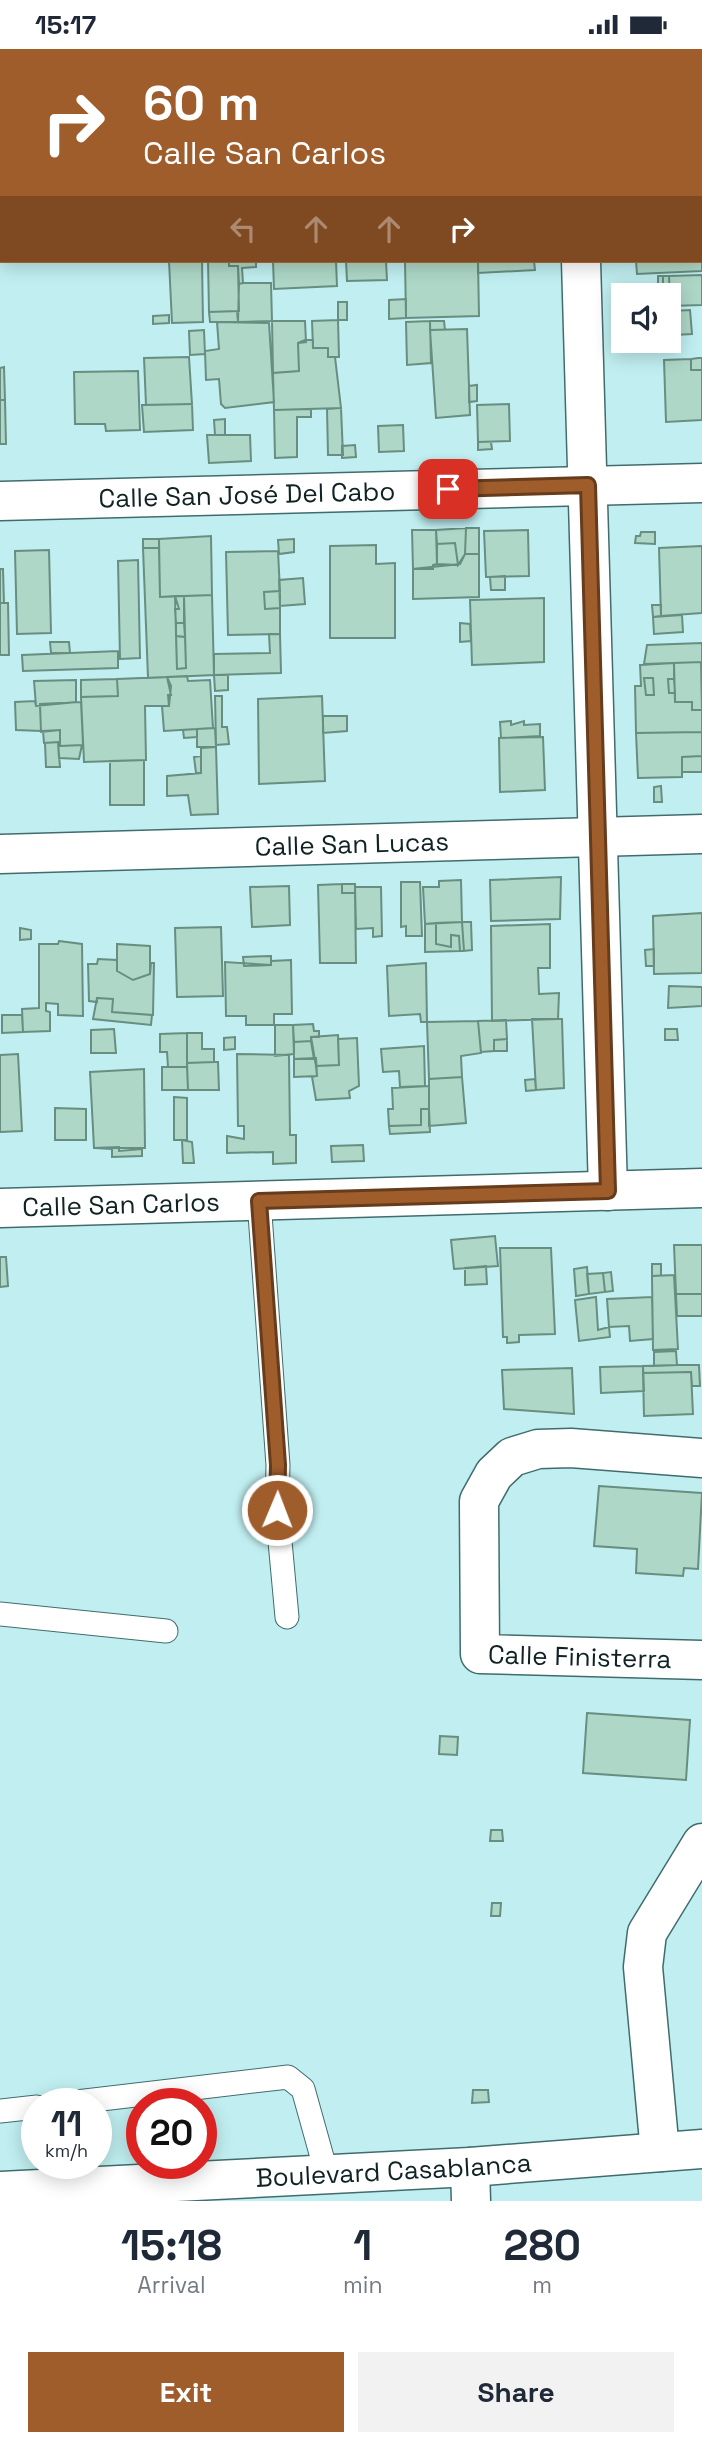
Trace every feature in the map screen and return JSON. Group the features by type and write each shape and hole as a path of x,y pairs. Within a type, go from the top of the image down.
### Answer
{"street":[{"path":"581,263 608,1191"},
{"name":"Calle San José Del Cabo","path":"0,501 702,483"},
{"name":"Calle San Lucas","path":"0,855 702,834"},
{"name":"Calle San Carlos","path":"0,1208 702,1188"},
{"name":"Calle Finisterra","path":"702,1458 571,1448 538,1449 512,1457 494,1474 479,1501 480,1654 702,1660"},
{"path":"660,2152 643,1967 647,1933 702,1843"},
{"name":"Boulevard Casablanca","path":"217,2173 327,2175 471,2184 660,2152 702,2149"},
{"name":"Boulevard Casablanca","path":"0,2191 126,2178"}],"lane":[{"path":"259,1201 278,1465 277,1510 287,1617"},
{"path":"0,1614 166,1631"},
{"path":"217,2090 288,2077 303,2089 327,2175"},
{"path":"0,2111 21,2109"}],"building":[{"path":"169,263 202,263 203,322 172,323"},
{"path":"208,263 238,266 239,311 209,312"},
{"path":"229,263 256,263 256,267 242,268 243,283 239,284 238,266 229,266"},
{"path":"273,263 336,263 337,286 274,289"},
{"path":"346,263 386,263 387,280 347,281"},
{"path":"405,263 478,263 479,316 406,318"},
{"path":"478,263 534,263 535,270 478,273"},
{"path":"636,263 702,263 702,271 637,274"},
{"path":"702,275 702,305 681,306 681,283 669,283 669,276"},
{"path":"658,276 663,276 663,283 658,283"},
{"path":"663,276 669,276 669,283 663,283"},
{"path":"271,283 272,321 238,322 239,284"},
{"path":"406,299 406,318 389,319 389,300"},
{"path":"338,302 347,302 347,320 338,320"},
{"path":"681,310 690,310 692,334 681,335"},
{"path":"237,311 238,322 210,322 209,312"},
{"path":"169,315 169,323 153,324 153,316"},
{"path":"338,320 339,357 328,357 328,348 313,348 312,321"},
{"path":"272,321 305,321 306,342 298,343 299,371 273,373"},
{"path":"430,321 444,321 445,330 430,330"},
{"path":"430,321 431,363 407,365 406,322"},
{"path":"217,322 269,323 274,402 225,408 221,404 219,379 206,380 205,351 219,349"},
{"path":"467,329 470,415 436,418 430,330"},
{"path":"204,330 205,354 190,355 189,331"},
{"path":"313,340 313,348 328,348 328,357 335,357 341,408 274,410 273,373 299,371 298,343"},
{"path":"189,357 192,404 146,405 144,358"},
{"path":"702,358 702,370 691,370 691,359"},
{"path":"691,359 691,370 702,370 702,420 666,422 664,360"},
{"path":"4,367 5,400 0,400 0,368"},
{"path":"138,371 140,430 106,431 105,424 75,424 74,372"},
{"path":"477,385 477,401 469,402 469,386"},
{"path":"0,400 5,400 6,444 0,444"},
{"path":"192,404 193,430 144,432 142,405"},
{"path":"509,404 510,441 478,442 477,405"},
{"path":"341,408 343,455 328,455 327,409"},
{"path":"311,409 311,417 297,417 297,457 275,458 274,410"},
{"path":"225,419 225,435 215,435 214,420"},
{"path":"403,425 404,451 379,452 378,426"},
{"path":"207,435 250,435 251,461 209,463"},
{"path":"478,442 491,442 492,449 478,450"},
{"path":"355,445 356,457 342,458 342,446"},
{"path":"466,528 479,528 479,554 465,554"},
{"path":"466,528 465,554 458,565 455,543 437,544 436,530"},
{"path":"412,530 436,530 437,564 433,565 433,569 413,569"},
{"path":"528,530 529,576 486,577 484,531"},
{"path":"641,532 655,532 655,544 635,543 636,536 640,536"},
{"path":"211,536 212,595 160,597 159,539"},
{"path":"143,539 159,539 159,548 143,548"},
{"path":"294,539 294,552 279,554 278,540"},
{"path":"455,543 458,565 437,564 437,544"},
{"path":"376,545 376,564 395,563 395,638 330,638 330,546"},
{"path":"702,546 702,613 661,616 659,548"},
{"path":"143,548 159,548 160,597 175,596 177,669 186,668 184,596 212,595 214,675 148,678"},
{"path":"49,550 51,633 17,634 15,551"},
{"path":"278,551 280,591 264,592 265,609 280,608 280,634 228,635 226,552"},
{"path":"465,554 479,554 479,597 413,599 413,569 460,564"},
{"path":"138,560 140,658 120,659 118,561"},
{"path":"0,569 3,569 4,603 0,603"},
{"path":"505,576 505,590 491,590 490,577"},
{"path":"303,578 305,604 280,606 279,580"},
{"path":"280,591 280,608 265,609 264,592"},
{"path":"175,596 184,596 184,623 176,623 175,609 179,609"},
{"path":"544,598 544,662 472,665 470,600"},
{"path":"0,603 8,603 9,655 0,655"},
{"path":"652,605 661,605 661,616 653,617"},
{"path":"682,615 683,632 654,634 653,617"},
{"path":"176,623 184,623 185,637 176,636"},
{"path":"460,623 470,624 471,641 460,642"},
{"path":"269,634 280,634 281,673 214,675 214,654 270,653"},
{"path":"176,636 185,637 186,668 177,669"},
{"path":"50,642 69,642 70,653 51,653"},
{"path":"702,643 702,662 644,664 647,645"},
{"path":"118,651 118,668 23,671 22,655"},
{"path":"701,662 702,710 692,710 692,702 675,702 674,663"},
{"path":"674,663 674,679 668,679 669,693 675,693 675,702 692,702 692,710 702,710 702,732 636,733 635,686 641,686 640,665","holes":["644,678 653,678 654,695 646,695"]},
{"path":"214,675 228,675 228,690 215,691"},
{"path":"187,676 188,681 210,680 213,728 164,731 162,706 169,706 168,695 171,695 167,677"},
{"path":"167,677 171,686 169,706 145,706 146,760 84,762 81,697 118,696 117,679"},
{"path":"644,678 653,678 654,695 646,695"},
{"path":"117,679 118,696 81,697 81,680"},
{"path":"668,679 674,679 675,693 669,693"},
{"path":"76,680 76,702 36,706 34,681"},
{"path":"215,696 222,696 222,727 227,727 229,744 216,745"},
{"path":"322,696 325,781 259,784 258,699"},
{"path":"35,701 36,706 40,706 41,731 16,730 15,702"},
{"path":"81,702 83,745 60,746 60,730 41,732 40,704"},
{"path":"323,716 347,716 347,731 323,733"},
{"path":"511,721 511,725 524,721 524,725 540,724 540,736 501,738 500,722"},
{"path":"215,728 216,747 197,747 197,729"},
{"path":"197,729 197,737 184,738 183,730"},
{"path":"60,730 60,742 44,743 43,731"},
{"path":"702,732 702,756 682,757 682,777 638,778 636,733"},
{"path":"543,737 545,790 500,792 499,738"},
{"path":"58,742 60,746 82,745 79,759 59,758"},
{"path":"58,742 60,767 46,767 45,743"},
{"path":"216,747 218,814 191,815 188,795 167,796 167,776 201,773 201,748"},
{"path":"201,756 201,773 196,773 194,757"},
{"path":"702,756 702,772 682,772 682,757"},
{"path":"144,760 144,805 110,805 110,761"},
{"path":"661,786 662,802 654,802 654,787"},
{"path":"561,877 560,919 491,921 490,880"},
{"path":"461,880 462,922 425,924 423,887 439,887 439,881"},
{"path":"401,882 420,882 422,936 406,936 406,926 401,927"},
{"path":"342,884 355,884 355,893 342,893"},
{"path":"342,884 342,893 355,893 356,963 320,963 318,885"},
{"path":"289,886 290,925 252,927 250,887"},
{"path":"355,887 381,887 382,936 373,937 373,928 356,929"},
{"path":"702,913 702,973 654,974 653,916"},
{"path":"462,922 471,922 472,950 464,951"},
{"path":"462,922 464,951 460,951 459,936 451,935 451,947 436,944 436,923"},
{"path":"436,923 436,944 451,947 451,935 459,936 460,951 425,952 425,924"},
{"path":"550,924 550,968 538,968 539,994 559,993 558,1019 492,1021 491,926"},
{"path":"221,927 223,996 177,997 175,928"},
{"path":"20,928 31,930 31,939 20,940"},
{"path":"59,941 82,944 83,1016 58,1015 58,1004 46,1003 46,1011 50,1012 50,1031 23,1032 22,1009 39,1008 39,944 58,944"},
{"path":"117,944 150,946 150,974 133,980 117,971"},
{"path":"654,949 654,966 646,966 645,950"},
{"path":"271,956 271,965 244,966 243,957"},
{"path":"98,959 117,960 117,971 133,980 150,974 151,963 154,963 153,1015 112,1012 113,999 97,998 97,1002 89,1001 88,964 97,964"},
{"path":"291,960 292,1014 274,1014 274,1025 246,1025 246,1016 226,1016 225,962 271,965 271,961"},
{"path":"426,963 427,1022 421,1022 420,1014 389,1016 387,966"},
{"path":"669,986 702,987 702,1006 668,1008"},
{"path":"97,998 113,999 112,1012 152,1015 151,1025 93,1019"},
{"path":"2,1015 22,1015 23,1032 2,1033"},
{"path":"532,1019 562,1019 564,1088 536,1090"},
{"path":"506,1020 507,1039 494,1040 494,1051 481,1052 478,1021"},
{"path":"478,1021 481,1053 461,1056 462,1077 429,1079 427,1022"},
{"path":"313,1024 314,1031 319,1031 319,1037 311,1037 311,1041 294,1042 293,1025"},
{"path":"275,1025 293,1025 294,1054 275,1056"},
{"path":"114,1029 116,1053 91,1053 91,1030"},
{"path":"665,1029 677,1029 678,1040 665,1040"},
{"path":"187,1033 202,1033 202,1049 214,1049 214,1062 187,1063"},
{"path":"187,1033 187,1067 168,1067 167,1052 160,1052 160,1034"},
{"path":"338,1035 339,1065 316,1066 311,1037"},
{"path":"235,1037 235,1049 224,1050 224,1038"},
{"path":"357,1038 359,1086 349,1091 350,1098 316,1100 312,1077 317,1076 316,1066 339,1065 338,1039"},
{"path":"507,1039 507,1051 494,1051 494,1040"},
{"path":"311,1041 314,1059 294,1059 294,1042"},
{"path":"424,1046 425,1086 400,1087 399,1071 383,1072 381,1049"},
{"path":"18,1054 22,1131 0,1132 0,1055"},
{"path":"237,1054 289,1055 290,1135 296,1135 296,1163 273,1164 273,1152 227,1153 227,1136 244,1139 244,1126 238,1126"},
{"path":"316,1058 317,1076 294,1077 294,1059"},
{"path":"218,1062 219,1090 188,1090 187,1063"},
{"path":"162,1067 187,1067 188,1090 162,1090"},
{"path":"144,1069 145,1148 94,1148 90,1072"},
{"path":"462,1077 466,1123 429,1126 429,1079"},
{"path":"535,1079 536,1090 526,1091 525,1080"},
{"path":"429,1086 429,1109 421,1109 421,1125 389,1126 388,1109 393,1109 392,1088"},
{"path":"174,1097 187,1098 187,1140 174,1140"},
{"path":"55,1108 86,1109 86,1140 55,1140"},
{"path":"421,1109 429,1109 430,1132 390,1134 389,1126 421,1125"},
{"path":"182,1140 192,1142 194,1163 183,1163"},
{"path":"363,1145 364,1161 332,1162 331,1146"},
{"path":"119,1147 119,1151 142,1149 142,1156 112,1157 112,1149 94,1148"},
{"path":"495,1236 498,1266 454,1269 451,1240"},
{"path":"674,1245 702,1245 702,1294 676,1294"},
{"path":"500,1248 551,1248 555,1334 519,1335 519,1342 507,1343 507,1337 503,1337"},
{"path":"0,1257 6,1257 8,1286 0,1287"},
{"path":"652,1264 661,1264 661,1276 652,1276"},
{"path":"486,1266 487,1284 465,1285 465,1268"},
{"path":"587,1267 589,1294 576,1296 574,1269"},
{"path":"611,1272 613,1291 605,1292 603,1273"},
{"path":"603,1273 605,1292 589,1294 587,1274"},
{"path":"674,1275 678,1349 653,1350 652,1276"},
{"path":"676,1294 702,1294 702,1316 677,1316"},
{"path":"596,1297 598,1330 609,1327 610,1337 579,1341 575,1300"},
{"path":"652,1297 653,1339 630,1341 629,1326 609,1327 607,1299"},
{"path":"676,1351 677,1365 654,1366 654,1352"},
{"path":"699,1365 700,1386 692,1386 691,1372 643,1373 643,1366"},
{"path":"643,1366 644,1391 601,1393 600,1367"},
{"path":"572,1368 574,1414 504,1409 502,1370"},
{"path":"691,1372 693,1414 644,1416 643,1373"},
{"path":"599,1486 702,1493 698,1569 684,1568 683,1576 636,1573 637,1549 594,1546"},
{"path":"587,1713 690,1720 686,1780 583,1773"},
{"path":"440,1736 458,1737 457,1755 439,1754"},
{"path":"491,1830 502,1830 503,1841 490,1841"},
{"path":"492,1903 501,1903 500,1916 491,1916"},
{"path":"473,2090 488,2090 489,2102 472,2103"}],"route":[{"path":"277,1510 278,1465 259,1201 608,1191 588,485 448,489"}]}
